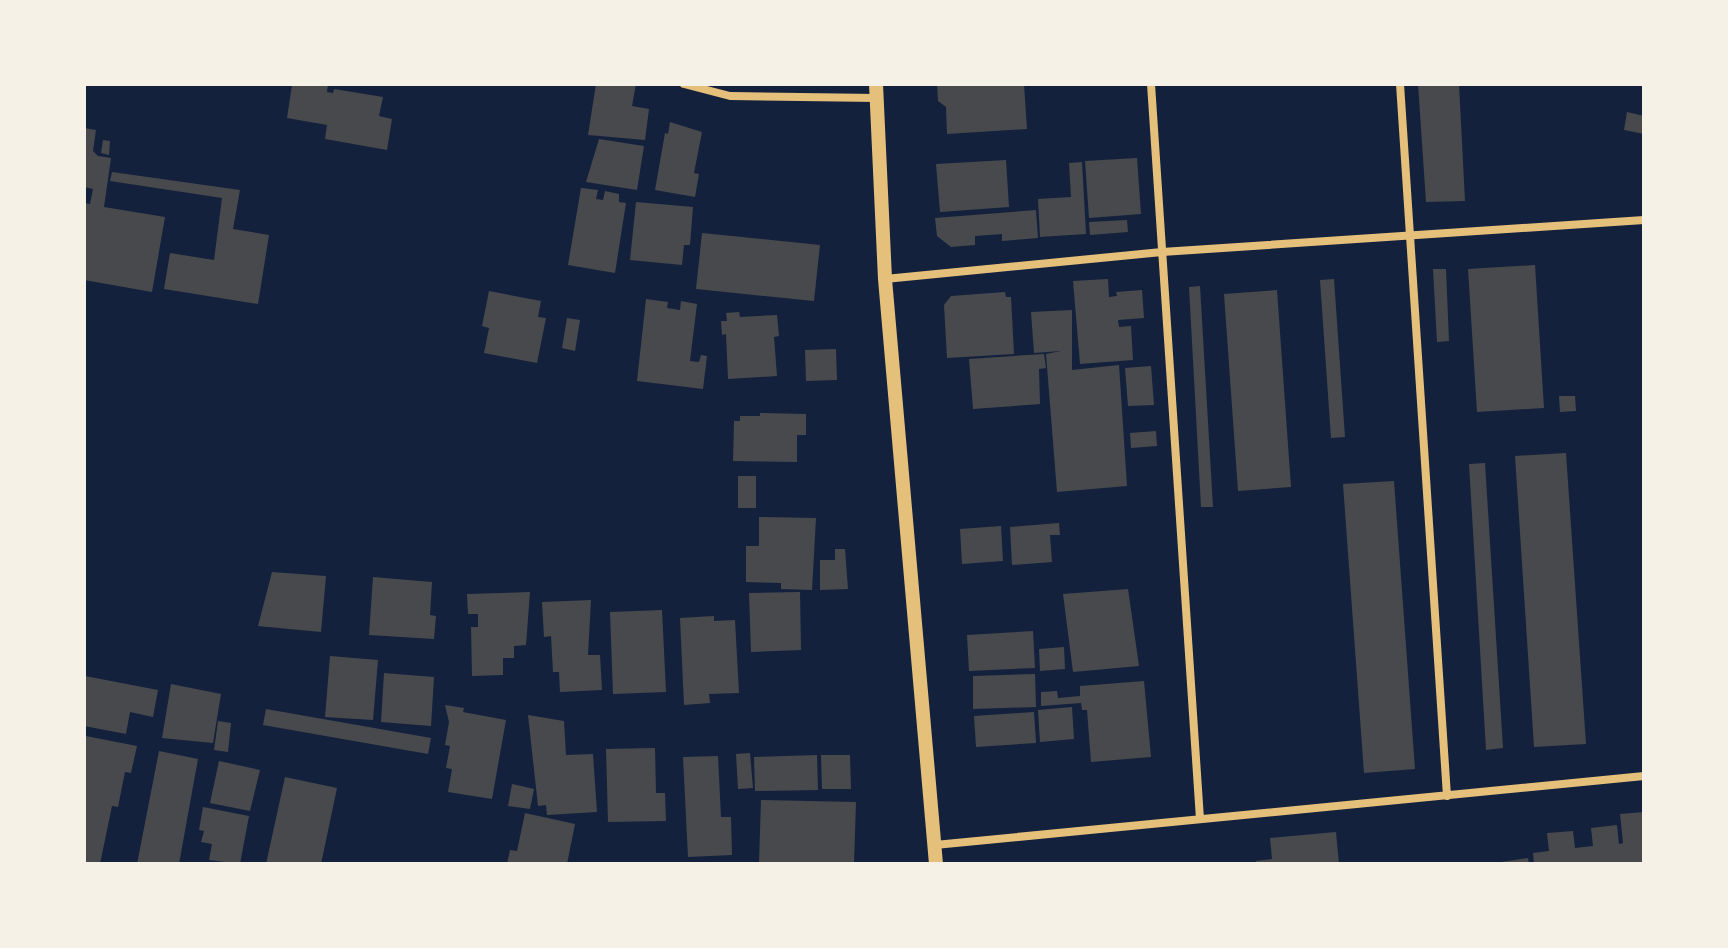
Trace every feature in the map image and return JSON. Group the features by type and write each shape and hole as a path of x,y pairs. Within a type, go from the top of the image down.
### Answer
{"street":[{"path":"684,84 730,96 876,91 885,279 936,864"},
{"path":"1151,84 1200,819"},
{"path":"1400,84 1447,796"},
{"path":"885,279 1162,252 1644,220"},
{"path":"935,845 1644,776"}],"building":[{"path":"328,84 327,92 333,93 334,89 383,97 379,116 392,119 387,150 325,139 327,125 287,118 292,85"},
{"path":"596,84 636,84 632,106 649,109 645,140 588,135"},
{"path":"937,84 1024,84 1027,129 947,134 946,107 938,101"},
{"path":"1418,84 1459,84 1465,201 1426,202"},
{"path":"1627,112 1644,116 1644,134 1624,130"},
{"path":"670,122 702,132 694,173 699,174 695,197 655,190 665,133 668,134"},
{"path":"84,128 96,130 93,151 98,156 111,158 104,207 165,217 152,292 84,280 84,203 90,204 93,189 84,187"},
{"path":"599,139 644,146 637,190 586,182"},
{"path":"103,140 110,141 109,155 101,153"},
{"path":"1137,158 1141,214 1089,218 1085,161"},
{"path":"1006,160 1009,207 940,212 936,164"},
{"path":"1082,162 1086,234 1040,237 1038,199 1071,197 1069,163"},
{"path":"112,172 240,190 233,229 269,235 258,304 164,289 170,253 214,260 222,198 110,181"},
{"path":"581,188 598,190 596,199 603,200 605,191 619,194 619,202 626,203 615,273 568,265"},
{"path":"636,202 693,207 690,245 684,245 682,265 630,260"},
{"path":"1036,210 1038,238 1002,241 1002,234 975,236 975,245 951,247 937,236 935,218"},
{"path":"1127,220 1128,232 1090,235 1089,222"},
{"path":"702,233 820,245 814,301 696,289"},
{"path":"1535,265 1544,408 1477,412 1468,269"},
{"path":"1433,269 1446,269 1449,341 1437,342"},
{"path":"1108,279 1109,297 1117,296 1116,292 1142,290 1144,318 1118,320 1119,327 1131,326 1133,360 1080,364 1073,281"},
{"path":"1334,279 1345,437 1331,438 1320,280"},
{"path":"1200,286 1213,507 1201,507 1189,287"},
{"path":"1277,290 1291,487 1238,491 1224,294"},
{"path":"489,291 541,301 538,317 546,318 537,363 484,353 489,328 482,326"},
{"path":"1005,292 1006,297 1011,297 1014,354 947,358 944,305 951,296"},
{"path":"646,299 668,302 667,308 680,310 681,301 697,304 690,361 699,362 701,355 707,356 703,389 637,381"},
{"path":"1072,310 1072,370 1119,365 1127,486 1057,492 1046,354 1061,351 1034,353 1031,312"},
{"path":"739,312 740,317 777,315 779,336 774,337 777,376 728,379 726,334 722,335 721,321 727,321 726,313"},
{"path":"567,318 580,320 575,351 562,348"},
{"path":"836,349 837,380 806,381 805,350"},
{"path":"1044,354 1046,368 1039,369 1040,404 973,409 969,359"},
{"path":"1151,366 1154,405 1128,406 1125,368"},
{"path":"1559,396 1575,396 1576,411 1560,412"},
{"path":"760,413 806,414 806,435 797,435 797,462 733,461 734,421 740,421 740,416 760,416"},
{"path":"1156,431 1157,446 1131,448 1130,433"},
{"path":"1566,453 1586,744 1534,747 1515,456"},
{"path":"1485,463 1503,748 1486,750 1469,464"},
{"path":"738,476 756,476 756,508 738,508"},
{"path":"1394,481 1415,769 1364,773 1343,484"},
{"path":"759,517 816,518 812,590 781,589 781,583 746,582 746,546 759,546"},
{"path":"1059,523 1060,535 1050,535 1052,562 1012,565 1010,527"},
{"path":"1001,526 1003,561 962,564 960,529"},
{"path":"835,549 845,549 848,589 820,590 820,560 835,560"},
{"path":"272,572 326,576 321,632 258,626"},
{"path":"373,577 432,582 430,615 436,616 434,639 369,635"},
{"path":"1128,589 1139,666 1073,672 1063,594"},
{"path":"530,592 526,645 514,646 514,658 503,658 503,675 472,676 471,627 478,627 478,614 468,614 467,594"},
{"path":"800,592 801,650 751,652 749,593"},
{"path":"591,600 588,655 600,655 602,690 560,692 559,672 553,672 551,636 544,637 542,602"},
{"path":"662,610 666,692 613,694 610,612"},
{"path":"714,616 714,621 735,620 739,693 709,694 710,703 684,705 680,618"},
{"path":"1033,631 1035,668 969,671 967,635"},
{"path":"1064,647 1065,669 1040,671 1039,649"},
{"path":"330,656 378,660 373,720 325,717"},
{"path":"384,673 434,677 431,726 381,722"},
{"path":"1035,674 1036,707 973,709 973,676"},
{"path":"85,676 158,690 153,717 130,712 126,734 84,726"},
{"path":"1144,681 1151,757 1091,762 1087,710 1082,710 1081,703 1041,706 1041,692 1057,691 1058,698 1080,696 1080,686"},
{"path":"171,684 221,694 213,743 162,738"},
{"path":"445,705 464,708 463,712 506,720 492,799 448,792 452,769 446,768 450,746 445,745 449,722"},
{"path":"1072,707 1074,739 1040,742 1038,710"},
{"path":"266,709 431,738 428,754 263,725"},
{"path":"1034,712 1036,743 976,747 974,716"},
{"path":"528,715 564,721 566,755 593,754 597,812 547,815 546,805 538,806"},
{"path":"218,721 231,723 228,752 214,750"},
{"path":"86,736 137,746 131,773 125,772 118,807 112,806 100,864 84,864"},
{"path":"655,748 656,793 665,793 666,821 608,822 606,749"},
{"path":"159,751 198,759 179,864 137,864"},
{"path":"750,753 753,788 738,789 736,754"},
{"path":"817,755 818,790 755,791 754,757"},
{"path":"821,755 850,755 851,789 822,789"},
{"path":"718,756 721,817 731,817 732,855 688,857 683,757"},
{"path":"219,761 260,770 250,811 210,803"},
{"path":"285,777 337,788 321,864 266,864"},
{"path":"512,784 534,789 530,809 508,806"},
{"path":"761,800 856,802 854,864 759,862"},
{"path":"203,807 249,816 240,864 209,860 212,844 201,842 204,831 199,830"},
{"path":"1644,812 1644,864 1534,864 1533,853 1549,851 1547,833 1573,831 1575,848 1593,846 1591,828 1617,825 1619,844 1623,843 1620,814"},
{"path":"525,813 575,824 567,864 507,864 510,850 517,851"},
{"path":"1336,832 1339,864 1256,864 1256,861 1272,859 1270,838"},
{"path":"1528,858 1529,864 1501,864 1501,862"}]}
